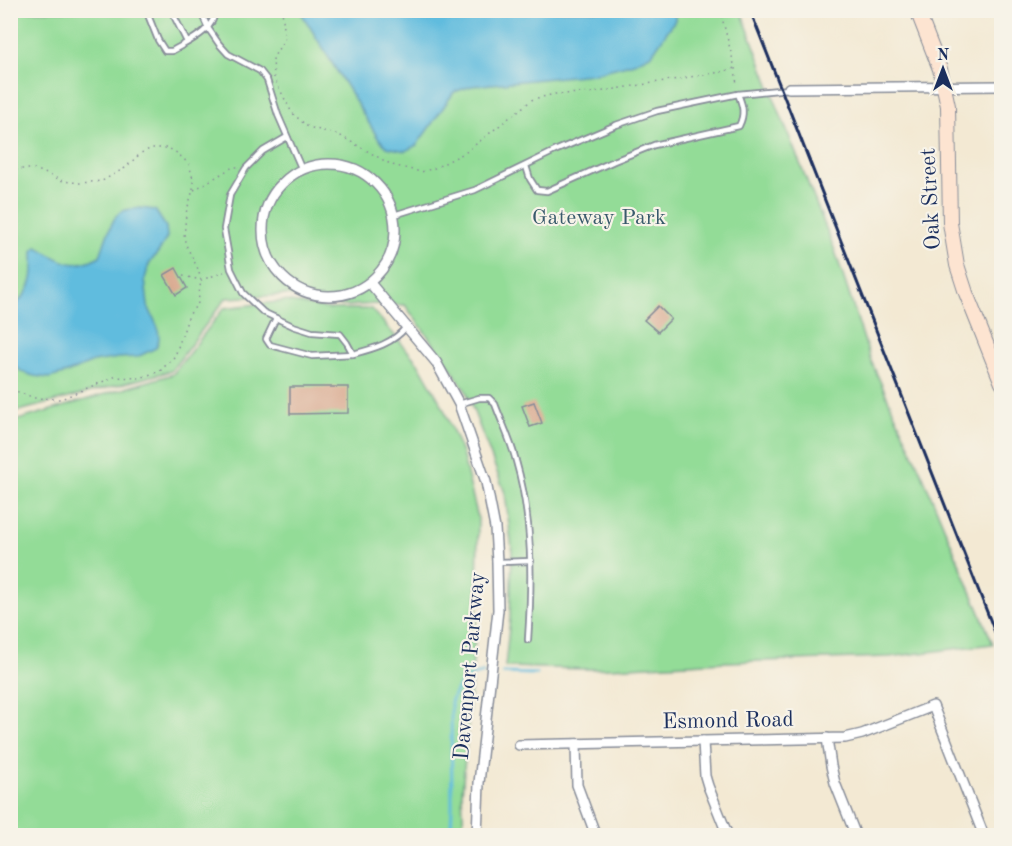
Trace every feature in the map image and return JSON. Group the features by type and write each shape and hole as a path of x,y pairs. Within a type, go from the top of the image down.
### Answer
{"street":[{"name":"Oak Street","path":"917,10 940,69 948,106 952,245 966,293 1002,382"},
{"path":"789,88 1002,86"},
{"path":"321,164 340,165 359,171 375,182 387,197 394,215 396,230 389,259 381,272 356,291 325,296 309,293 282,277 272,264 266,250 263,234 264,218 277,189 288,178 302,170 321,164"},
{"name":"Davenport Parkway","path":"370,282 435,362 459,404 486,482 495,528 498,610 480,783 477,836"},
{"name":"Esmond Road","path":"519,745 845,738 862,734 933,706 984,836"},
{"path":"827,738 835,783 856,836"},
{"path":"703,741 705,776 728,836"},
{"path":"576,744 577,785 596,836"}],"lane":[{"path":"146,10 165,51 172,51 208,28 215,16 214,10"},
{"path":"171,10 186,42"},
{"path":"200,10 208,28 228,54 260,71 267,80 287,137 302,170"},
{"path":"394,215 475,190 557,150 616,125 657,111 738,94 789,88"},
{"path":"526,166 537,190 546,191 614,160 654,146 739,126 743,118 742,104 738,94"},
{"path":"287,137 263,151 246,168 231,195 224,229 231,269 243,293 263,312 312,332 340,334 353,354"},
{"path":"276,318 266,339 270,345 312,356 353,354 375,348 391,341 407,326"},
{"path":"459,404 479,398 489,398 495,404 516,460 525,495 530,538 531,595 528,640"},
{"path":"498,562 531,561"}],"path":[{"path":"282,10 285,39 273,58 274,71 275,80 292,113 308,127 339,135 392,165 421,172 435,168 466,152 533,99 555,94 591,93 735,68"},
{"path":"720,10 735,68 738,94"},
{"path":"10,172 35,169 63,181 80,183 102,181 125,168 141,153 152,148 168,148 177,153 189,164 193,179 194,190 186,213 184,238 201,280 198,303 189,315 175,356 160,370 140,378 114,377 61,399 35,398 10,389"},
{"path":"194,190 232,167 246,168"},
{"path":"183,276 201,280 231,269"}],"green space":[{"name":"Gateway Park","path":"18,11 741,11 834,248 871,361 922,474 993,644 889,657 589,669 505,667 510,618 512,549 505,493 466,391 405,305 346,306 286,295 226,298 171,371 11,413 10,25"},
{"path":"285,301 330,309 372,309 418,363 442,405 462,453 478,518 477,612 462,794 464,835 11,836 11,422 173,374 224,308"}],"water":[{"path":"675,10 675,20 652,54 634,63 592,74 472,86 454,92 417,145 405,151 387,147 378,138 300,11"},
{"path":"140,208 155,210 166,227 167,237 149,264 145,279 148,306 158,328 159,339 156,348 137,357 93,362 49,378 22,372 11,362 11,314 30,284 33,274 33,251 37,247 68,263 90,261 100,256 117,215 125,210"}],"building":[{"path":"176,268 187,288 176,295 164,275"},
{"path":"658,306 671,319 658,332 644,320"},
{"path":"290,387 348,387 348,413 290,414"},
{"path":"534,402 542,423 530,427 522,406"}],"waterway":[{"path":"447,836 451,829 452,807 451,702 462,682 483,673"},
{"path":"503,673 537,674"}],"railway":[{"path":"750,10 1002,650"}]}
